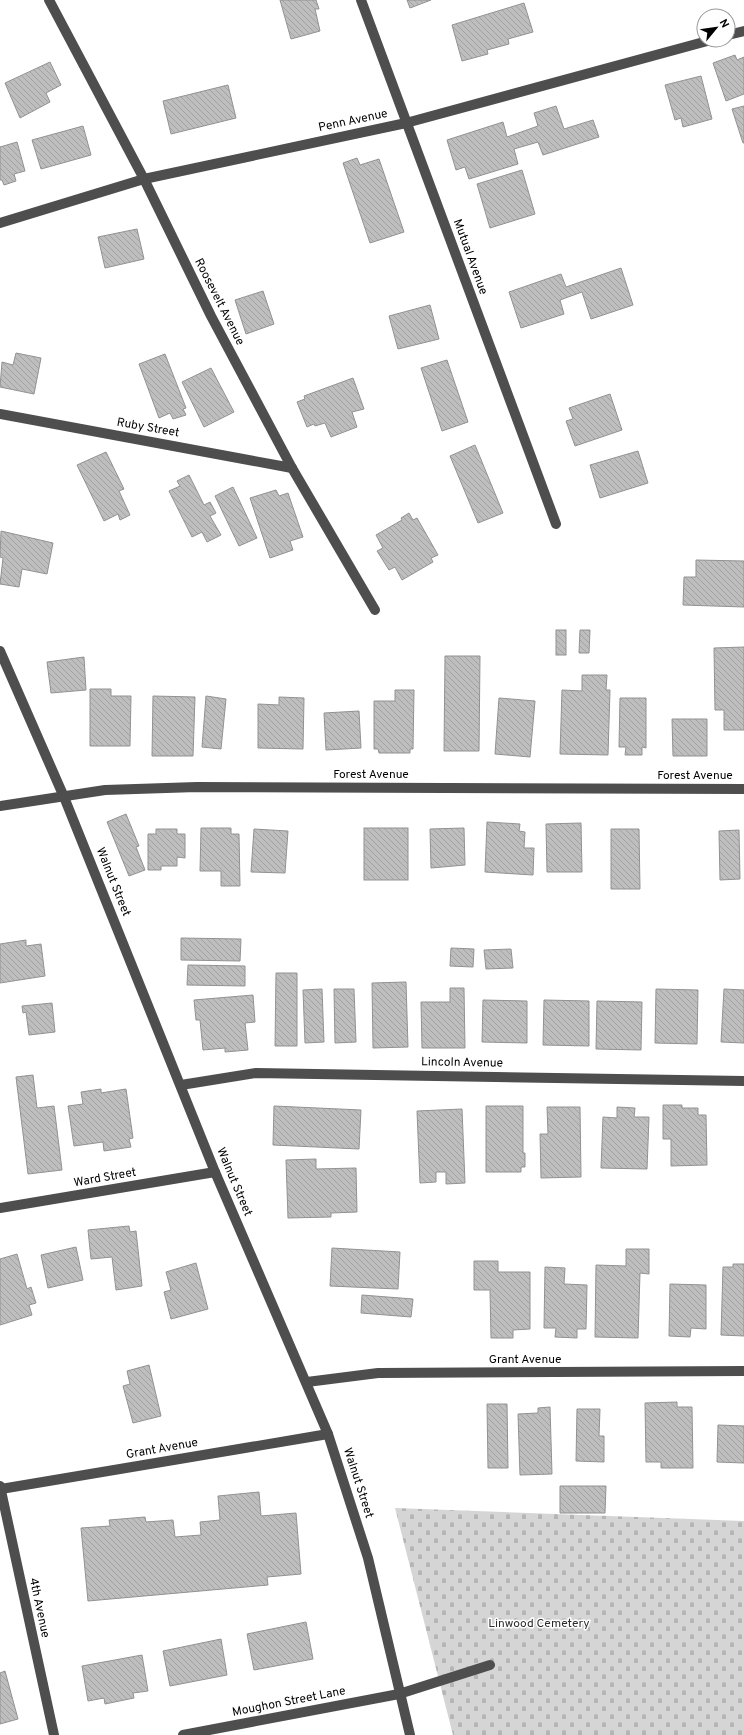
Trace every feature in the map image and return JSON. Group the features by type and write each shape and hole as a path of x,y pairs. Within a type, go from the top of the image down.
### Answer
{"street":[{"name":"Roosevelt Avenue","path":"49,0 144,179 211,316 292,468 375,610"},
{"name":"Mutual Avenue","path":"361,0 556,524"},
{"name":"Penn Avenue","path":"0,223 144,179 406,123 696,44"},
{"name":"Ruby Street","path":"0,414 292,468"},
{"name":"Walnut Street","path":"0,651 64,797 215,1172 307,1382 328,1434 368,1558 399,1694 410,1735"},
{"name":"Forest Avenue","path":"0,806 104,790 196,787 744,789"},
{"name":"Lincoln Avenue","path":"181,1085 256,1073 744,1081"},
{"name":"Ward Street","path":"0,1208 215,1172"},
{"name":"Grant Avenue","path":"307,1382 378,1373 744,1371"},
{"name":"Grant Avenue","path":"0,1488 328,1434"},
{"name":"4th Avenue","path":"0,1488 54,1735"},
{"name":"Moughon Street Lane","path":"183,1735 399,1694 490,1665"}],"green space":[{"name":"Linwood Cemetery","path":"395,1508 744,1521 744,1735 453,1735"}],"building":[{"path":"280,0 316,0 319,9 315,9 320,31 291,39"},
{"path":"407,0 431,0 410,8"},
{"path":"524,3 533,32 508,39 509,44 487,50 488,54 462,61 452,25"},
{"path":"735,55 737,60 744,57 744,94 726,101 713,63"},
{"path":"50,62 61,85 46,93 50,102 20,118 5,83"},
{"path":"701,76 712,119 683,127 681,118 675,120 665,85"},
{"path":"228,85 236,118 171,134 163,101"},
{"path":"556,106 564,129 593,120 599,137 543,155 538,142 514,149 518,164 469,179 465,167 456,170 447,140 503,122 507,137 538,126 534,113"},
{"path":"744,106 744,143 743,143 732,109"},
{"path":"83,126 91,155 41,169 32,140"},
{"path":"17,142 25,171 14,174 16,181 4,185 2,180 0,180 0,147"},
{"path":"357,158 360,165 379,159 404,232 370,243 343,163"},
{"path":"522,170 535,214 490,228 477,184"},
{"path":"137,229 144,259 105,268 98,237"},
{"path":"621,268 633,305 591,319 582,292 560,300 564,314 521,328 509,292 561,274 566,287"},
{"path":"263,291 274,324 246,334 235,300"},
{"path":"430,305 439,339 398,349 389,316"},
{"path":"16,353 41,358 34,394 0,387 2,362 13,365"},
{"path":"165,354 186,408 183,409 186,415 173,419 170,413 159,418 139,364"},
{"path":"447,360 468,422 442,431 421,368"},
{"path":"211,368 234,412 204,427 182,382"},
{"path":"353,378 364,409 352,412 357,427 331,437 325,423 315,426 314,424 307,427 297,402 305,399 304,396"},
{"path":"610,394 622,430 575,446 566,421 573,419 569,408"},
{"path":"475,445 503,513 478,523 450,456"},
{"path":"638,451 648,483 600,498 590,465"},
{"path":"106,452 124,489 119,491 130,515 120,520 118,514 104,521 77,465"},
{"path":"189,475 204,505 210,502 216,513 210,516 221,535 207,542 202,532 192,537 169,491 180,486 177,481"},
{"path":"233,487 257,538 239,546 215,496"},
{"path":"276,490 279,496 288,493 303,537 290,541 293,550 270,558 250,498"},
{"path":"409,513 413,520 417,518 438,555 431,558 433,562 402,580 395,567 389,570 377,551 383,548 376,535 402,520 401,518"},
{"path":"1,531 53,543 47,574 22,569 19,587 0,584 3,558 0,557"},
{"path":"696,560 744,561 744,607 683,605 684,577 696,577"},
{"path":"556,630 566,630 566,655 556,655"},
{"path":"580,630 590,630 589,653 579,653"},
{"path":"744,647 744,730 724,730 724,710 715,710 714,648"},
{"path":"445,656 480,656 479,751 444,751"},
{"path":"84,657 86,690 51,693 47,662"},
{"path":"582,675 607,675 606,690 610,690 608,755 560,754 562,690 582,691"},
{"path":"90,689 111,689 111,696 131,696 130,746 90,746"},
{"path":"395,690 414,690 413,749 410,749 410,753 379,753 378,749 374,749 374,701 395,701"},
{"path":"153,696 195,697 193,756 152,756"},
{"path":"206,696 226,699 221,749 202,747"},
{"path":"279,697 304,698 303,749 258,748 258,704 279,705"},
{"path":"499,698 535,701 530,757 495,754"},
{"path":"620,698 646,698 646,748 642,747 642,755 625,755 626,747 619,747"},
{"path":"359,711 361,748 326,750 324,713"},
{"path":"672,719 707,719 707,756 673,756"},
{"path":"126,814 139,846 136,847 145,870 129,876 107,822"},
{"path":"487,822 520,824 519,831 525,832 524,848 534,848 533,875 485,872"},
{"path":"581,823 582,872 547,872 546,824"},
{"path":"201,828 231,828 231,834 239,834 240,886 221,886 221,871 200,871"},
{"path":"364,828 408,828 408,880 364,880"},
{"path":"464,828 465,865 431,868 430,829"},
{"path":"156,829 177,829 177,834 185,834 185,858 177,857 177,866 161,866 161,870 148,870 148,834 156,834"},
{"path":"254,829 288,831 285,873 251,872"},
{"path":"611,829 639,829 640,889 611,889"},
{"path":"739,830 740,879 720,880 719,831"},
{"path":"181,938 241,939 240,961 181,960"},
{"path":"26,940 26,946 41,944 45,976 0,983 0,944"},
{"path":"451,948 474,949 473,967 450,966"},
{"path":"511,949 513,968 486,969 484,950"},
{"path":"188,965 245,966 245,986 187,985"},
{"path":"276,973 297,973 297,1046 275,1046"},
{"path":"406,982 408,1047 373,1048 372,983"},
{"path":"450,988 464,988 465,1048 422,1048 421,1002 450,1002"},
{"path":"322,989 324,1042 305,1043 303,990"},
{"path":"334,989 354,989 356,1042 335,1043"},
{"path":"656,989 698,990 697,1044 655,1043"},
{"path":"724,989 744,990 744,1043 721,1042"},
{"path":"253,995 255,1022 245,1023 248,1050 225,1052 225,1048 203,1050 200,1020 196,1020 194,1000"},
{"path":"483,1000 527,1001 527,1043 482,1042"},
{"path":"544,1000 589,1001 589,1046 543,1045"},
{"path":"597,1001 642,1002 641,1050 596,1049"},
{"path":"52,1003 55,1032 29,1035 26,1012 23,1013 22,1006"},
{"path":"33,1075 37,1108 54,1106 62,1170 28,1174 16,1077"},
{"path":"101,1089 101,1093 126,1089 133,1138 129,1139 131,1147 104,1151 103,1142 74,1146 68,1106 83,1104 81,1092"},
{"path":"663,1105 682,1105 682,1108 698,1108 698,1115 706,1115 707,1165 671,1166 671,1139 663,1139"},
{"path":"274,1106 361,1110 359,1149 273,1145"},
{"path":"486,1106 523,1106 523,1153 525,1153 525,1167 521,1167 521,1172 486,1172"},
{"path":"547,1107 580,1107 581,1177 541,1178 540,1134 548,1134"},
{"path":"617,1107 635,1108 634,1117 649,1117 647,1169 601,1168 603,1117 617,1118"},
{"path":"462,1109 465,1183 446,1184 446,1172 436,1172 436,1182 420,1183 417,1111"},
{"path":"316,1159 316,1169 356,1168 357,1212 331,1213 331,1217 288,1218 286,1160"},
{"path":"129,1226 130,1232 136,1231 142,1286 116,1290 112,1257 91,1259 88,1230"},
{"path":"76,1247 83,1280 48,1288 41,1255"},
{"path":"332,1248 400,1252 398,1289 330,1286"},
{"path":"626,1249 649,1249 649,1274 640,1273 638,1338 595,1337 596,1265 626,1266"},
{"path":"17,1254 27,1289 31,1287 36,1303 29,1305 32,1315 0,1325 0,1259"},
{"path":"474,1261 498,1261 498,1272 530,1272 530,1329 513,1330 513,1338 491,1338 490,1290 474,1290"},
{"path":"196,1263 208,1309 171,1319 164,1292 171,1290 166,1272"},
{"path":"733,1264 744,1264 744,1336 721,1335 723,1267 733,1267"},
{"path":"545,1267 565,1268 564,1284 587,1285 586,1329 577,1329 577,1338 555,1337 556,1328 544,1328"},
{"path":"670,1284 706,1285 706,1329 691,1328 690,1337 669,1336"},
{"path":"362,1295 413,1299 411,1317 361,1313"},
{"path":"149,1365 161,1416 133,1423 123,1386 130,1384 127,1371"},
{"path":"677,1402 677,1407 692,1407 693,1468 661,1468 661,1462 646,1462 645,1403"},
{"path":"487,1404 507,1404 508,1468 488,1468"},
{"path":"550,1407 552,1474 520,1475 518,1414 538,1413 538,1408"},
{"path":"577,1409 600,1409 599,1436 604,1436 604,1462 576,1461"},
{"path":"718,1425 744,1426 744,1463 717,1462"},
{"path":"560,1486 606,1486 605,1513 560,1513"},
{"path":"259,1492 261,1516 296,1513 301,1574 267,1577 268,1585 88,1601 81,1528 110,1526 109,1520 145,1517 146,1522 173,1520 175,1537 201,1535 200,1522 220,1520 218,1496"},
{"path":"306,1622 313,1659 254,1670 247,1634"},
{"path":"221,1639 227,1675 170,1686 163,1651"},
{"path":"142,1655 148,1691 133,1693 134,1698 105,1704 104,1698 88,1701 82,1666"},
{"path":"5,1671 18,1719 0,1724 0,1673"}]}
